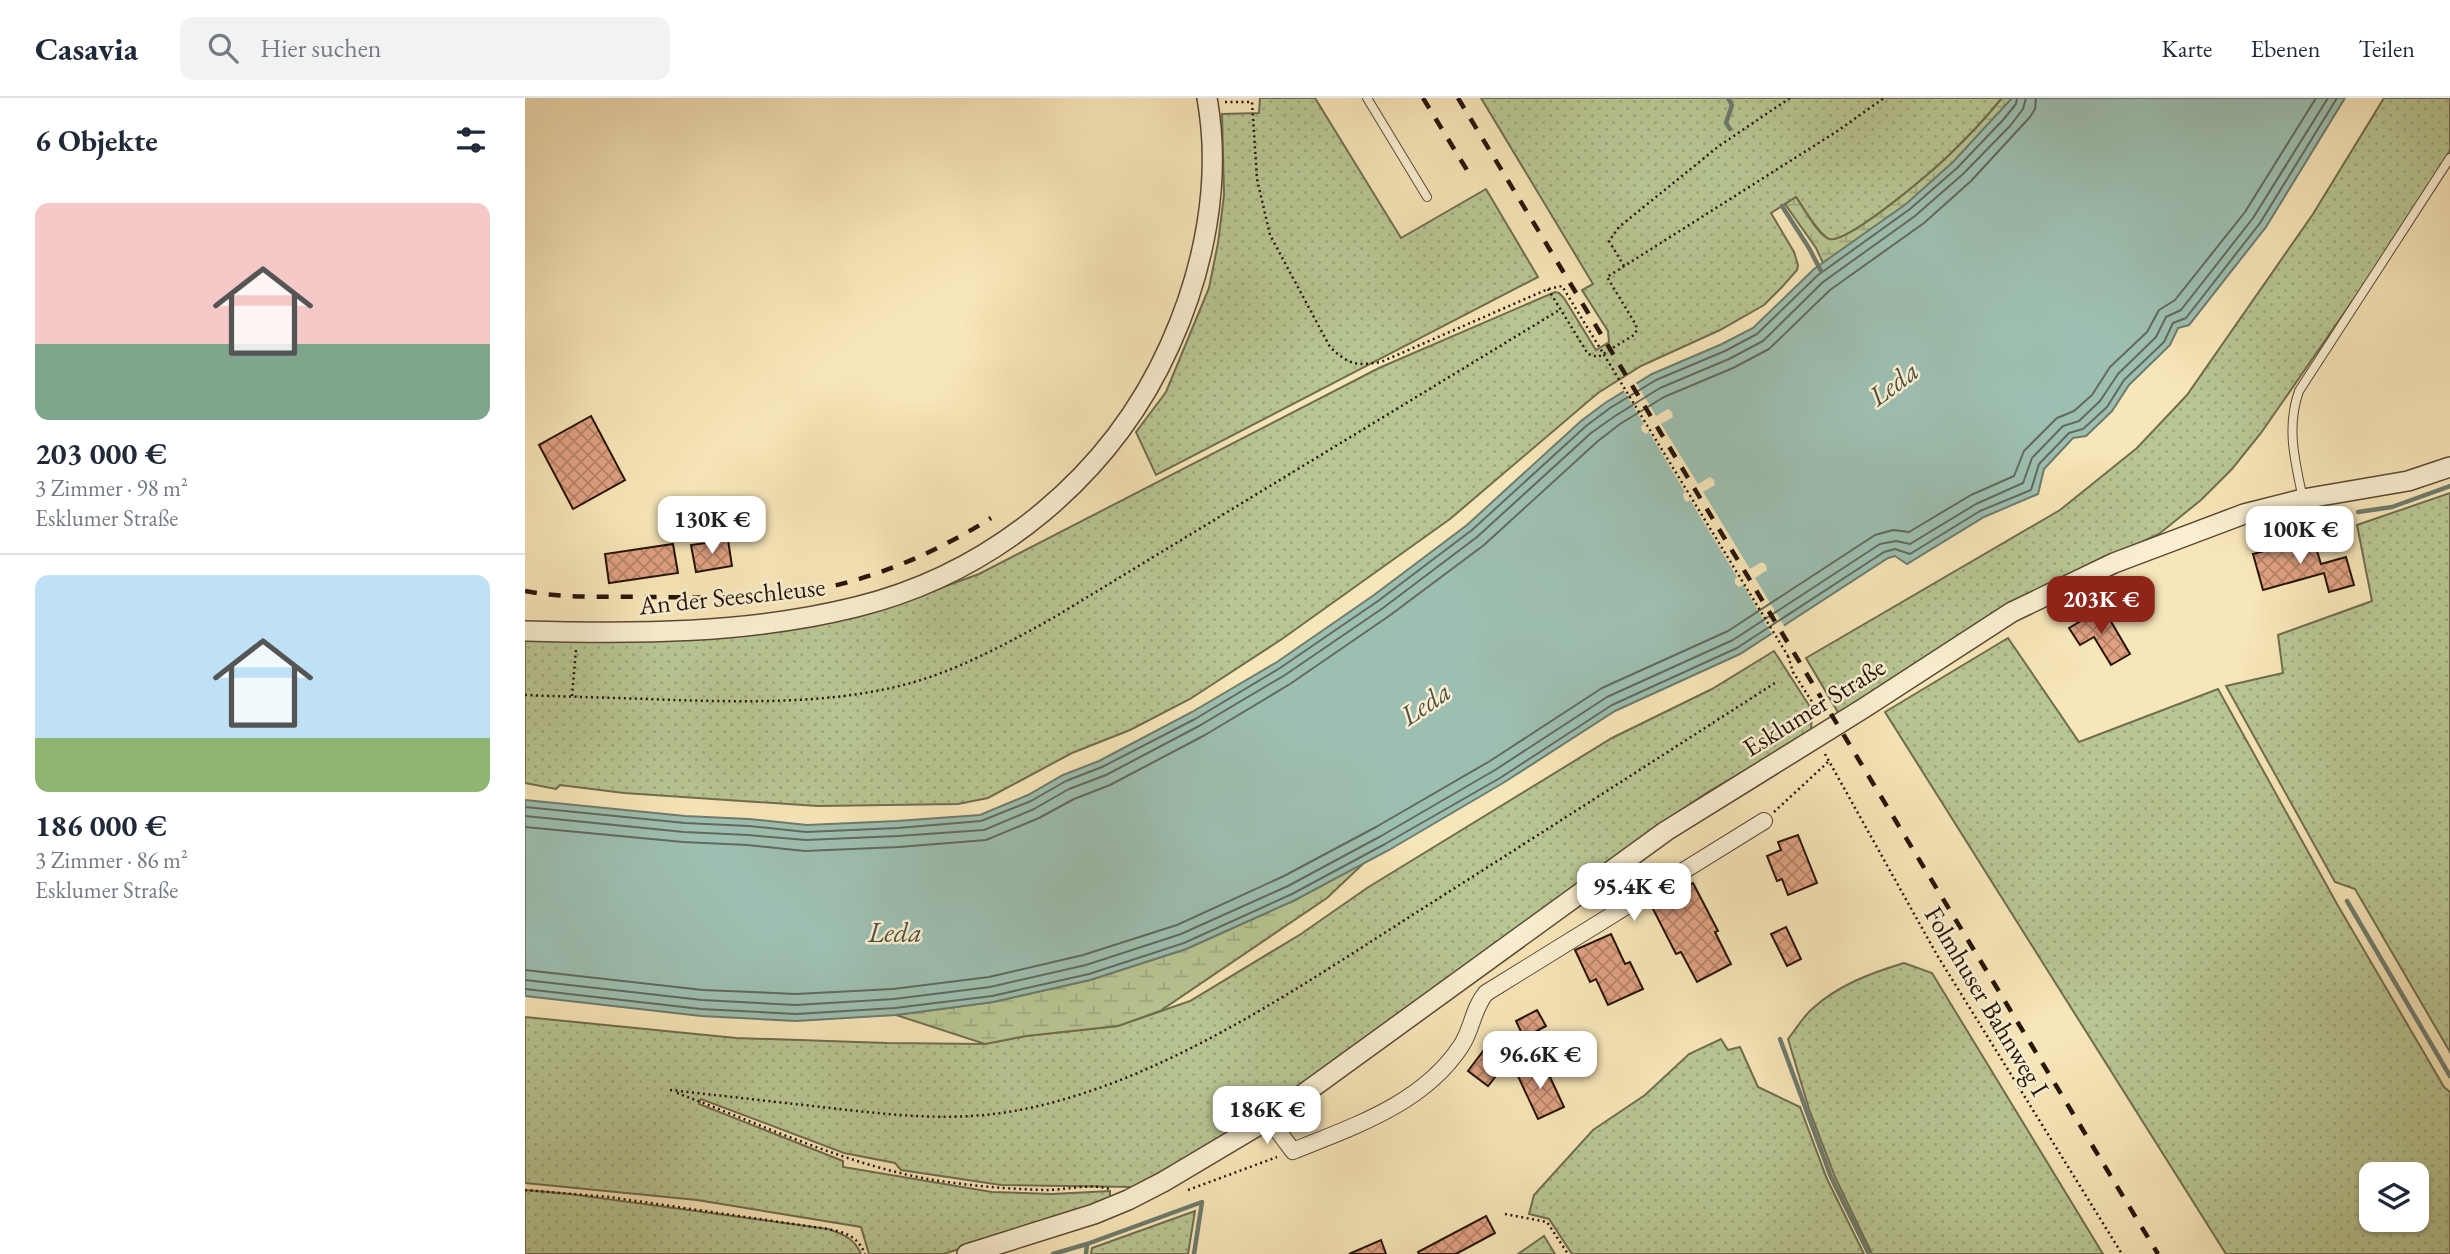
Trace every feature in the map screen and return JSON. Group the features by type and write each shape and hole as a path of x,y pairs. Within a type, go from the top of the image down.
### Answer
{"street":[{"name":"An der Seeschleuse","path":"525,631 640,634 699,631 810,617 857,607 947,574 985,554 1021,530 1080,479 1119,433 1156,377 1177,331 1193,284 1211,195 1208,100"},
{"name":"Esklumer Straße","path":"967,1254 1094,1214 1128,1200 1269,1119 1666,831 1856,713 1994,622 2064,586 2154,546 2244,514 2303,499 2408,481 2450,467"},
{"path":"1269,1119 1293,1151 1374,1117 1412,1095 1431,1080 1462,1045 1480,1000 1486,993 1764,821"}],"lane":[{"path":"1367,98 1426,197"},
{"path":"2303,499 2291,436 2293,406 2298,391 2450,158"}],"path":[{"path":"1624,266 1609,241 1619,227 1719,146 1790,98"},
{"path":"1548,289 1588,354 1598,357 1634,335 1637,330 1607,277 1836,132 1884,98"},
{"path":"1208,100 1251,102 1257,179 1270,235 1330,348 1343,359 1359,366 1381,362 1548,289 1562,286 1788,656 1793,672 1816,708"},
{"path":"525,695 718,701 789,700 865,693 945,672 1000,647 1052,618 1561,309"},
{"path":"572,697 577,644"},
{"path":"1128,1200 1121,1193 1105,1188 1014,1189 933,1180 901,1173 847,1157 670,1090 916,1117 964,1117 1014,1111 1116,1082 1215,1034 1323,972 1778,681"},
{"name":"Folmhuser Bahnweg I","path":"1764,821 1829,761 1937,955 2122,1254"},
{"path":"1188,1190 1293,1151"},
{"path":"525,1190 609,1197 828,1228 849,1233 860,1243 865,1254"},
{"path":"1506,1214 1547,1222 1568,1254"}],"green space":[{"path":"1260,98 1315,98 1401,238 1486,189 1538,277 1156,475 1136,432 1166,392 1209,288 1224,195 1222,114 1259,113"},
{"path":"1481,98 2002,98 1938,165 1889,206 1853,231 1829,239 1816,227 1796,197 1771,213 1794,252 1798,265 1797,270 1764,305 1720,330 1641,366 1598,393 1450,519 1282,639 1190,699 1130,730 1072,753 988,798 958,804 818,806 624,793 560,785 556,789 525,783 525,631 640,633 924,594 979,574 1379,368 1555,292 1564,298 1596,350 1609,342 1608,331 1582,290 1593,284"},
{"path":"2002,98 2040,98 1832,282 1816,248 1785,204 1796,197 1820,232 1829,239 1853,231 1925,177 1968,136"},
{"path":"2384,98 2450,98 2450,150 2378,264 2261,433 2232,469 2201,500 2159,534 2033,592 1839,714 1806,658 2060,510 2137,448 2187,395 2313,214"},
{"path":"2450,493 2450,1052 2355,889 2335,882 2226,686 2283,673 2278,635 2372,601 2357,525"},
{"path":"2008,638 2079,742 2218,689 2337,904 2444,1087 2450,1092 2450,1254 2226,1254 1885,712"},
{"path":"1774,651 1812,710 1811,732 1708,792 1644,835 1239,1128 1133,1187 1001,1185 901,1170 895,1163 844,1153 701,1099 699,1104 843,1161 843,1167 992,1192 1052,1194 1110,1191 1110,1198 1022,1230 943,1254 869,1254 861,1227 697,1200 525,1183 525,1017 736,1038 887,1043 985,1044 1026,1036 1118,1026 1190,1001 1301,934 1367,888 1612,738 1712,689"},
{"path":"1365,862 1327,898 1160,1011 1118,1026 1026,1036 985,1044 896,1015 993,1002 1090,980 1186,949 1295,900"},
{"path":"1904,963 1932,973 2103,1254 1872,1254 1835,1177 1809,1109 1788,1039 1809,1012 1833,993 1867,976"},
{"path":"1721,1039 1728,1050 1740,1047 1758,1087 1800,1107 1827,1179 1864,1254 1572,1254 1549,1219 1529,1214 1534,1195 1593,1130 1645,1095 1689,1054"},
{"path":"525,1190 828,1229 848,1238 861,1254 525,1254"},
{"path":"1195,1211 1188,1254 1091,1254 1092,1248"},
{"path":"1544,1236 1555,1254 1518,1254"}],"water":[{"name":"Leda","path":"2012,98 2345,98 2266,227 2189,325 2178,328 2170,345 2129,385 2112,411 2086,436 2073,438 2044,469 2038,494 1984,517 1907,564 1895,556 1888,558 1740,654 1615,711 1503,783 1389,850 1295,900 1186,949 1090,980 993,1002 896,1015 796,1021 701,1016 525,996 525,800 807,825 980,815 1028,795 1192,712 1277,662 1374,595 1467,525 1581,421 1605,403 1652,374 1753,328 1814,269 1906,204 1953,162"}],"pier":[{"path":"1635,381 1656,416 1668,409 1672,412 1673,417 1661,424 1698,484 1710,477 1714,480 1715,485 1703,492 1750,569 1762,562 1766,565 1767,570 1755,578 1786,629 1773,636 1743,585 1739,587 1735,584 1737,577 1690,500 1687,502 1684,499 1685,492 1649,432 1646,434 1642,431 1641,426 1644,424 1622,388"}],"building":[{"path":"591,416 625,480 573,509 539,445"},
{"path":"2313,538 2321,564 2346,557 2354,585 2329,592 2324,573 2263,590 2253,554"},
{"path":"728,540 732,566 696,572 691,545"},
{"path":"673,544 678,573 609,583 605,554"},
{"path":"2103,608 2130,654 2111,665 2094,637 2080,645 2069,628"},
{"path":"1798,835 1817,883 1788,895 1782,879 1777,881 1767,856 1781,850 1778,842"},
{"path":"1693,883 1718,931 1715,932 1731,964 1697,982 1681,952 1676,954 1651,905"},
{"path":"1786,927 1801,959 1787,966 1771,934"},
{"path":"1611,934 1625,964 1630,962 1643,989 1608,1005 1596,979 1590,982 1575,950"},
{"path":"1537,1010 1546,1026 1524,1038 1516,1021"},
{"path":"1487,1046 1507,1062 1488,1086 1468,1071"},
{"path":"1543,1062 1564,1107 1538,1119 1517,1074"},
{"path":"1486,1216 1495,1233 1456,1254 1419,1254 1418,1252"},
{"path":"1381,1240 1386,1254 1349,1254"}],"waterway":[{"path":"1728,98 1732,105 1726,123 1730,129"},
{"path":"1782,206 1821,271"},
{"path":"2358,512 2392,507 2450,486"},
{"path":"2347,901 2450,1076"},
{"path":"1780,1039 1831,1177 1869,1254"},
{"path":"1053,1254 1202,1202 1194,1254"},
{"path":"1086,1254 1087,1244"}],"railway":[{"path":"1423,98 1470,175"},
{"path":"1458,98 2158,1254"},
{"path":"525,591 571,596 706,598 803,592 853,581 901,564 947,543 991,518"}]}
